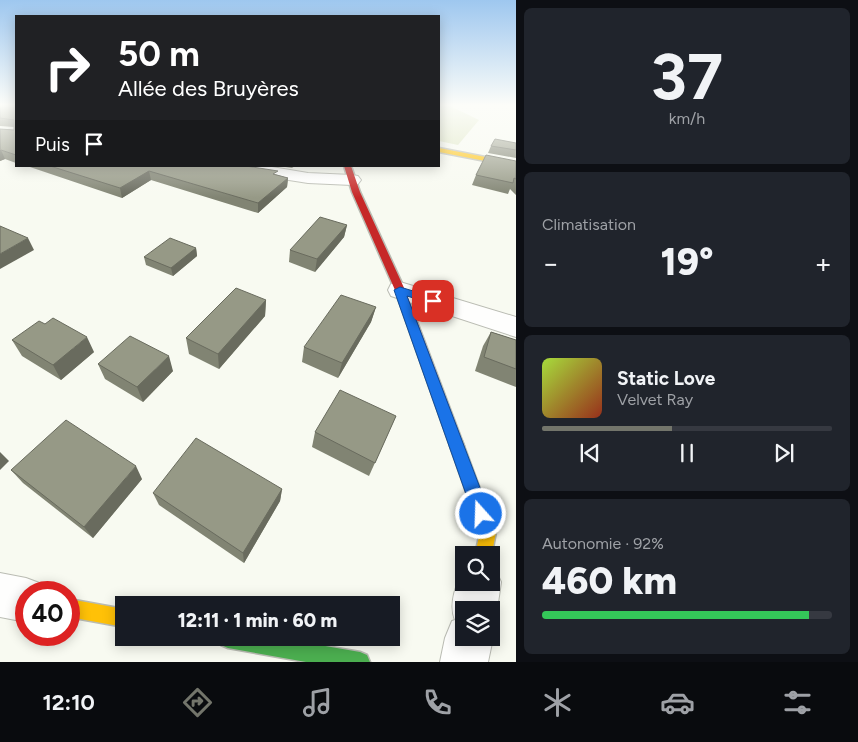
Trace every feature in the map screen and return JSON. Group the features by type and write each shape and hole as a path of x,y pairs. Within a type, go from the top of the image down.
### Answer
{"street":[{"path":"440,150 516,165"},
{"path":"238,167 308,178 349,173 400,290 488,532 486,546"},
{"path":"400,290 516,327"},
{"path":"0,595 15,598"},
{"path":"80,610 115,616"},
{"path":"272,646 360,662"},
{"path":"464,662 467,646"}],"green space":[{"path":"440,136 466,136 458,145 440,141"}],"building":[{"path":"0,136 15,136 15,155 0,151"},
{"path":"495,139 516,143 516,150 491,146"},
{"path":"486,155 516,161 516,179 514,178 513,183 476,175"},
{"path":"53,167 252,167 278,171 273,174 288,178 258,203 149,171 120,188"},
{"path":"320,217 347,225 317,259 290,250"},
{"path":"0,226 28,238 0,254"},
{"path":"170,238 196,248 171,268 144,257"},
{"path":"236,288 266,300 218,354 186,338"},
{"path":"341,295 376,307 342,363 304,347"},
{"path":"53,318 87,337 53,365 12,340 39,321 45,324"},
{"path":"491,332 516,340 516,369 484,357"},
{"path":"130,336 169,356 137,387 98,364"},
{"path":"340,390 396,416 375,463 315,432"},
{"path":"66,420 136,466 84,527 11,470"},
{"path":"196,438 282,489 243,553 153,493"}],"traffic: fast":[{"path":"272,646 360,662"}],"traffic: slow":[{"path":"440,150 516,165"},
{"path":"457,446 488,532 486,546"},
{"path":"80,610 115,616"}],"traffic: jam":[{"path":"347,167 356,192 400,290 457,446"}],"route":[{"path":"433,301 400,290 481,514"}]}
